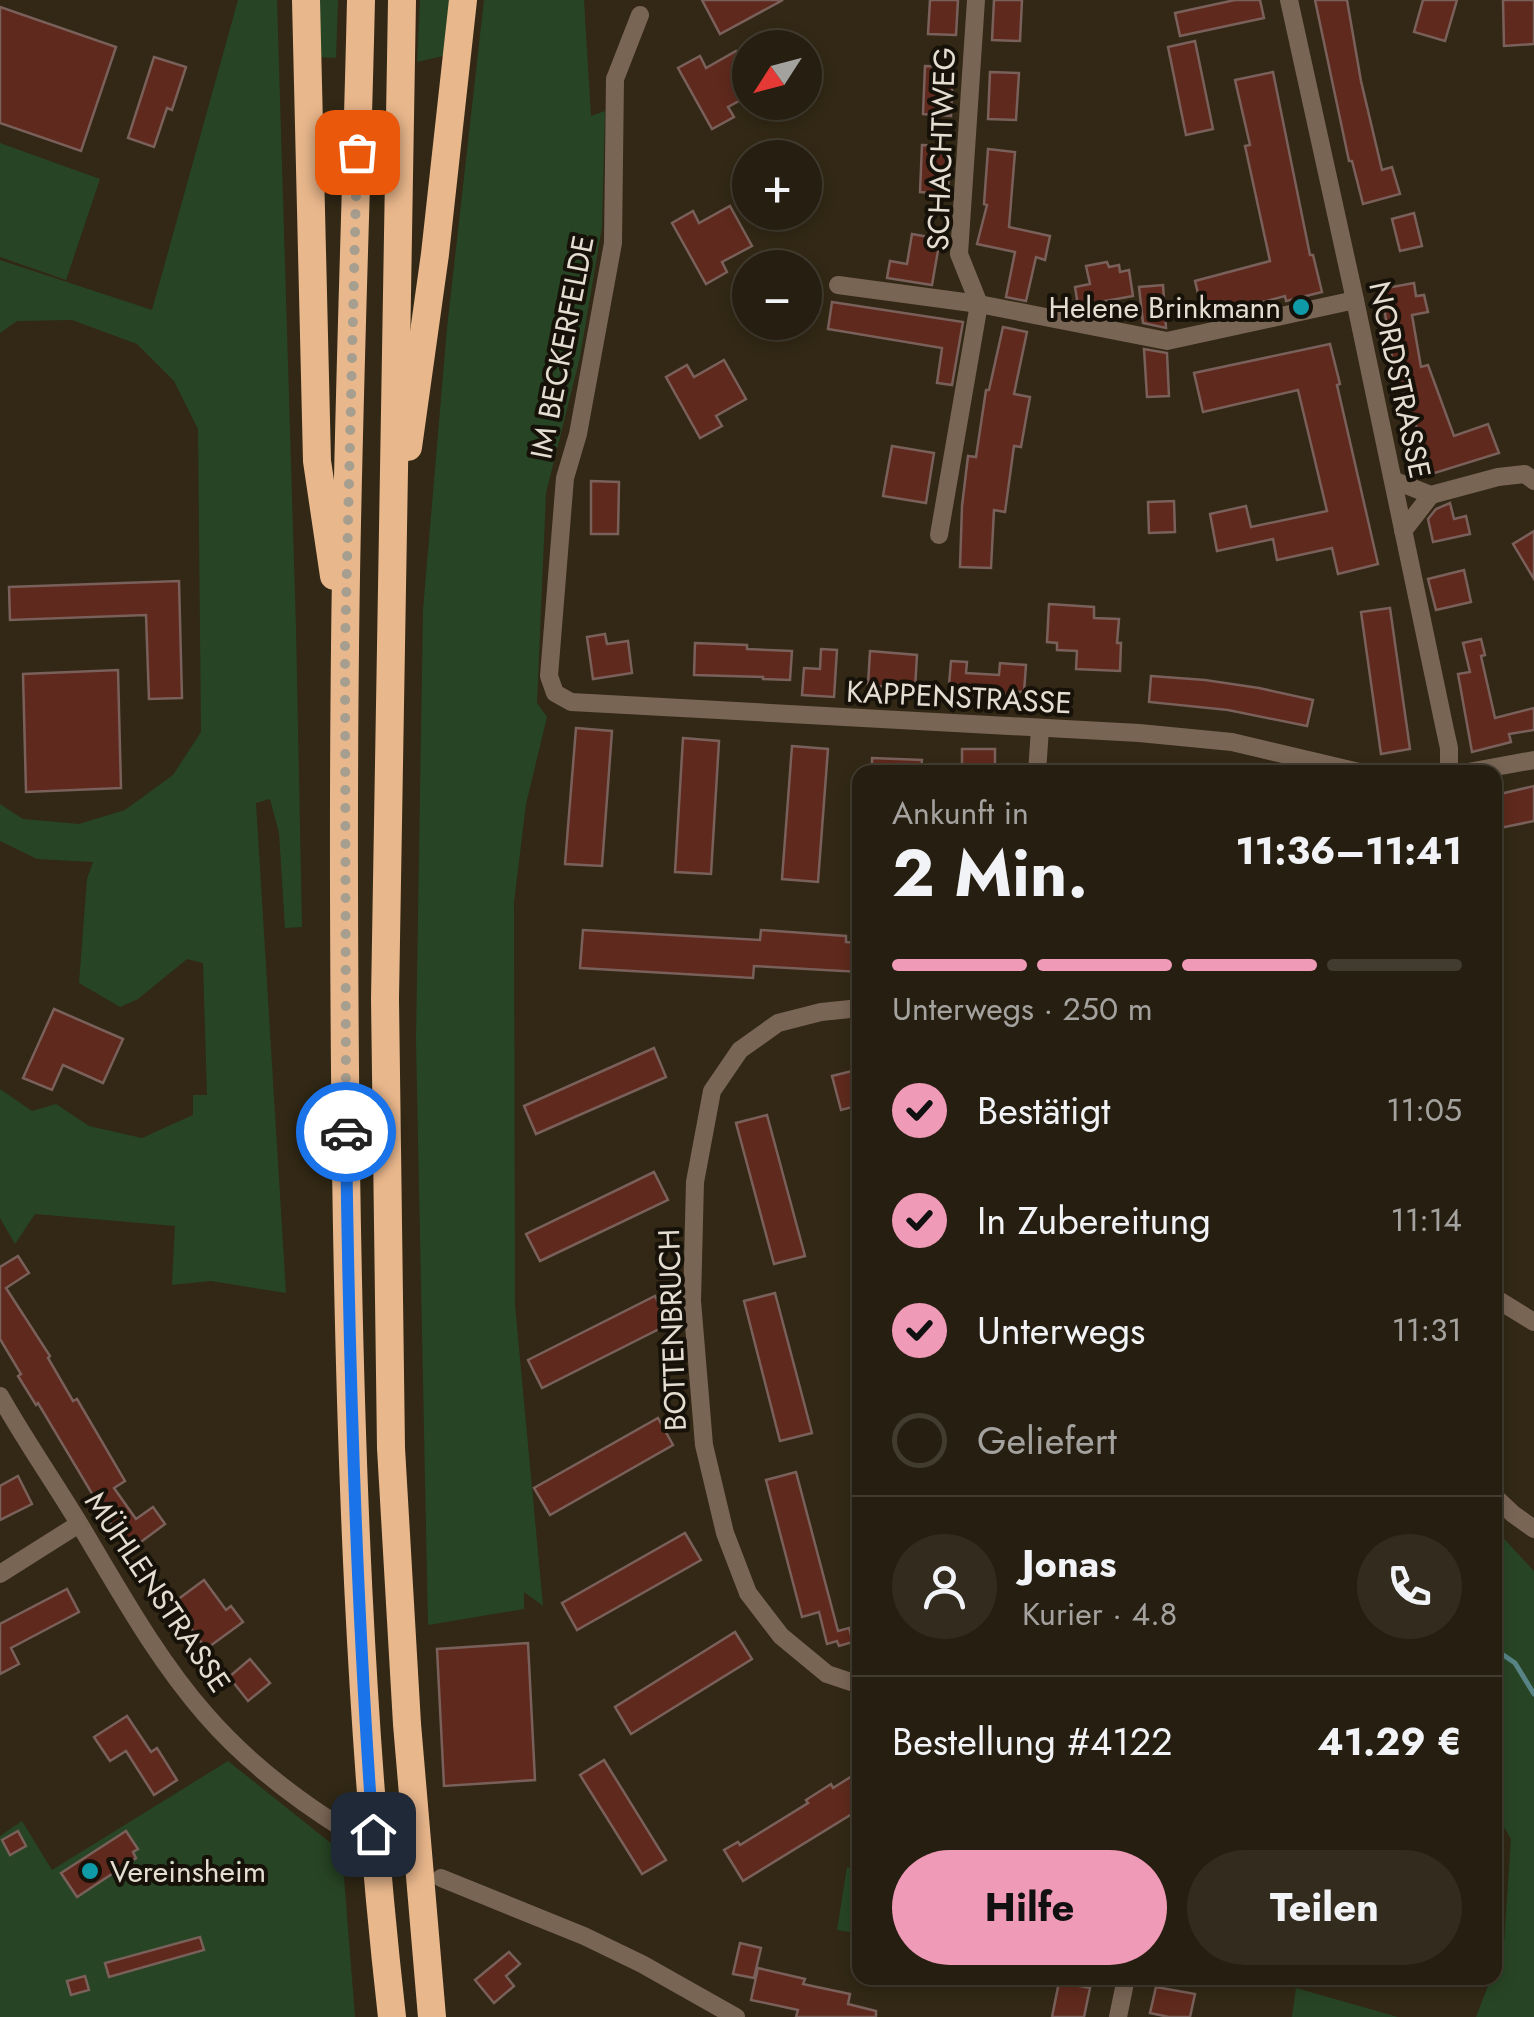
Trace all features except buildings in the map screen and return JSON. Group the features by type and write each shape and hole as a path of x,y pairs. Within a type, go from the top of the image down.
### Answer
{"highway":[{"path":"306,0 316,461 345,647"},
{"path":"361,0 345,647 345,1056 351,1425 366,1736 378,1900 392,2017"},
{"path":"402,0 384,998 391,1448 407,1724 432,2017"},
{"path":"391,562 435,254 463,0"}],"street":[{"name":"SCHACHTWEG","path":"976,0 960,254 979,304"},
{"name":"NORDSTRASSE","path":"1289,0 1449,748 1449,765"},
{"name":"IM BECKERFELDE","path":"555,693 549,676 565,478 578,434 614,243 615,79 640,15"},
{"path":"838,285 979,304 1167,341 1355,300"},
{"path":"939,535 979,304"},
{"path":"1392,480 1431,494 1498,477 1525,474 1534,481"},
{"path":"1403,530 1431,494"},
{"name":"KAPPENSTRASSE","path":"555,693 571,702 1232,742 1330,765"},
{"path":"1037,765 1040,729"},
{"path":"1502,766 1534,760"},
{"name":"BOTTENBRUCH","path":"852,1009 778,1023 740,1050 712,1091 696,1182 692,1302 704,1445 725,1533 748,1593 782,1636 827,1674 852,1682"},
{"path":"1502,1302 1534,1322"},
{"name":"MÜHLENSTRASSE","path":"0,1396 125,1603 174,1675 206,1715 266,1774 347,1831"},
{"path":"1502,1504 1534,1529"},
{"path":"0,1574 79,1524"},
{"path":"441,1878 584,1936 736,2017"},
{"path":"1118,2017 1125,1985"}],"green space":[{"path":"238,0 277,0 302,927 285,928 279,833 270,799 256,803 286,1293 211,1281 172,1285 175,1226 35,1214 15,1244 0,1218 0,1089 32,1111 56,1104 89,1126 142,1138 193,1115 193,1095 207,1095 203,963 187,959 138,999 120,1007 79,983 87,879 93,862 37,859 0,841 0,804 23,819 79,824 125,810 173,775 201,732 198,429 174,381 137,344 72,320 17,321 0,333 0,260 152,310"},
{"path":"315,0 338,0 336,58 315,57"},
{"path":"420,0 452,0 447,55 417,62"},
{"path":"484,0 584,0 591,116 605,111 602,227 580,357 546,493 537,703 547,717 526,804 514,902 515,1305 543,1606 524,1592 524,1609 428,1625 416,1040 423,610 447,328"},
{"path":"0,143 100,179 66,280 0,257"},
{"path":"1502,1537 1534,1571 1534,2017 1476,2017 1488,1985 1502,1985 1511,1839 1502,1824"},
{"path":"228,1761 342,1852 355,2017 0,2017 0,1836 22,1821 52,1870"},
{"path":"847,1867 852,1868 852,1933 837,1930"},
{"path":"1296,1988 1398,2017 1292,2017"}],"waterway":[{"path":"1502,1654 1515,1663 1534,1694"}],"tunnel":[{"path":"347,1831 427,1871"}],"way so far":[{"path":"346,1132 345,647 357,152"}],"place":[{"name":"Helene Brinkmann","path":"1301,307"},
{"name":"Vereinsheim","path":"90,1871"}],"route":[{"path":"346,1132 352,1464 373,1834"}]}
